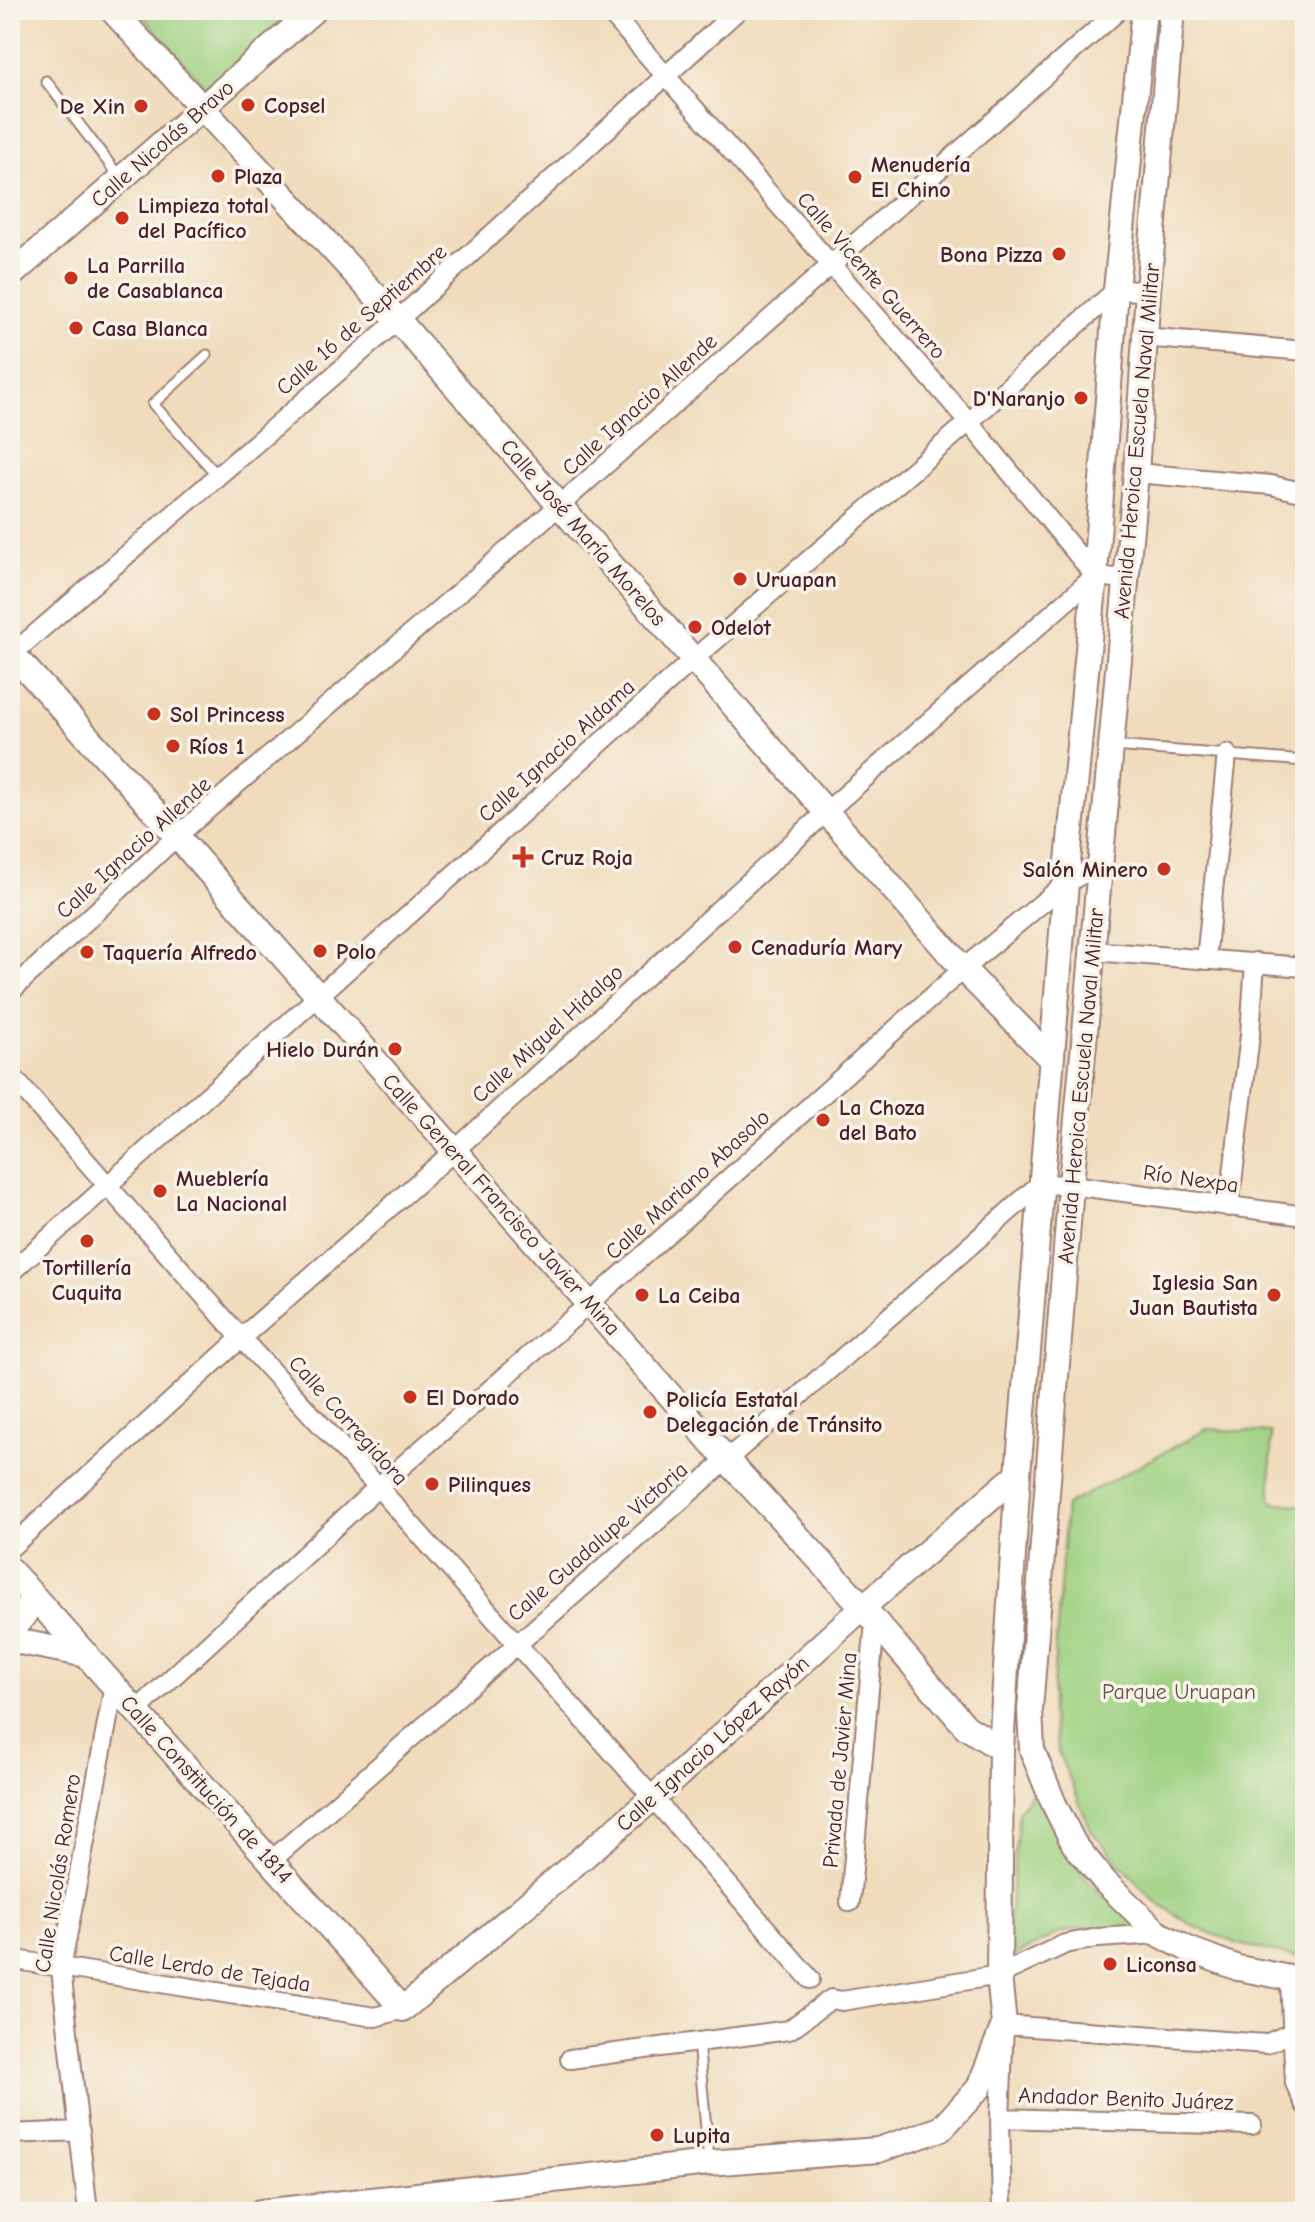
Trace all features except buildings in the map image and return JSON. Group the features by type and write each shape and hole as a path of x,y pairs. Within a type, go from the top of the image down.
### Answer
{"street":[{"name":"Calle José María Morelos","path":"112,10 398,320 963,969 1051,1059"},
{"name":"Calle Nicolás Bravo","path":"10,276 314,10"},
{"name":"Calle Vicente Guerrero","path":"608,10 969,422 1095,576"},
{"name":"Calle 16 de Septiembre","path":"11,653 398,320 738,10"},
{"name":"Calle Ignacio Allende","path":"10,992 177,836 560,505 1119,10"},
{"name":"Avenida Heroica Escuela Naval Militar","path":"261,2212 329,2208 709,2163 878,2150 941,2129 979,2088 1004,2025 999,1975 1001,1749 1018,1474 1040,1184 1095,576 1116,290 1144,10"},
{"name":"Avenida Heroica Escuela Naval Militar","path":"1172,10 1144,337 1136,473 1071,1185 1030,1710 1032,1750 1074,1844 1106,1883 1159,1934 1238,1968 1298,1981"},
{"path":"1116,290 1148,291"},
{"name":"Calle Ignacio Aldama","path":"10,1273 695,658 969,422 1116,290"},
{"path":"1144,337 1305,351"},
{"path":"1136,473 1271,485 1305,493"},
{"path":"1095,576 1125,579"},
{"name":"Calle Miguel Hidalgo","path":"10,1548 241,1338 454,1151 826,812 1095,576"},
{"name":"Calle General Francisco Javier Mina","path":"11,653 177,836 966,1727 1001,1749"},
{"path":"1206,960 1227,754"},
{"name":"Calle Mariano Abasolo","path":"136,1711 378,1487 590,1303 963,969 1066,883 1099,865"},
{"path":"1092,951 1305,967"},
{"path":"1229,1207 1250,1035 1255,962"},
{"name":"Calle Corregidora","path":"10,1074 810,1979"},
{"path":"1040,1184 1071,1185"},
{"name":"Calle Guadalupe Victoria","path":"271,1861 1040,1184"},
{"name":"Río Nexpa","path":"1071,1185 1305,1216"},
{"name":"Calle Ignacio López Rayón","path":"403,2009 869,1615 1018,1474"},
{"path":"10,1629 24,1618 30,1593 14,1574"},
{"name":"Calle Constitución de 1814","path":"14,1574 403,2009"},
{"name":"Privada de Javier Mina","path":"850,1902 869,1615"},
{"path":"10,1640 87,1655"},
{"name":"Calle Nicolás Romero","path":"88,2212 61,1969 114,1686"},
{"path":"1001,1749 1032,1750"},
{"path":"570,2059 789,2030 831,1999 842,2001 999,1975 1065,1944 1098,1938 1159,1934"},
{"name":"Calle Lerdo de Tejada","path":"10,1959 375,2017 403,2009"},
{"path":"1298,1981 1291,2033 1295,2083 1305,2105"},
{"path":"1002,2212 1000,2118 1004,2025 1266,2044 1291,2033"},
{"name":"Andador Benito Juárez","path":"1000,2118 1252,2125"},
{"path":"10,2134 80,2131"}],"lane":[{"path":"46,81 121,179"},
{"path":"207,355 153,404 218,476"},
{"path":"1305,493 1305,641"},
{"path":"1111,746 1305,761"},
{"path":"698,2041 709,2163"}],"green space":[{"path":"137,10 300,10 209,91"},
{"name":"Parque Uruapan","path":"1207,1429 1271,1433 1271,1502 1305,1506 1305,1959 1238,1944 1193,1926 1151,1898 1092,1832 1058,1752 1051,1712 1066,1505"},
{"path":"1037,1787 1059,1838 1076,1866 1097,1890 1139,1926 1080,1928 1055,1935 1005,1961 1019,1810"}],"place":[{"name":"Copsel","path":"248,105"},
{"name":"De Xin","path":"141,106"},
{"name":"Plaza","path":"218,176"},
{"name":"Menudería El Chino","path":"855,177"},
{"name":"Limpieza total del Pacífico","path":"122,218"},
{"name":"Bona Pizza","path":"1059,254"},
{"name":"La Parrilla de Casablanca","path":"71,278"},
{"name":"Casa Blanca","path":"76,328"},
{"name":"D'Naranjo","path":"1081,398"},
{"name":"Uruapan","path":"740,579"},
{"name":"Odelot","path":"695,627"},
{"name":"Sol Princess","path":"154,714"},
{"name":"Ríos 1","path":"173,746"},
{"name":"Cruz Roja","path":"523,857"},
{"name":"Salón Minero","path":"1164,869"},
{"name":"Cenaduría Mary","path":"735,947"},
{"name":"Polo","path":"320,951"},
{"name":"Taquería Alfredo","path":"87,952"},
{"name":"Hielo Durán","path":"395,1049"},
{"name":"La Choza del Bato","path":"823,1120"},
{"name":"Mueblería La Nacional","path":"160,1191"},
{"name":"Tortillería Cuquita","path":"87,1241"},
{"name":"La Ceiba","path":"642,1295"},
{"name":"Iglesia San Juan Bautista","path":"1274,1295"},
{"name":"El Dorado","path":"410,1397"},
{"name":"Policía Estatal Delegación de Tránsito","path":"650,1412"},
{"name":"Pilinques","path":"432,1484"},
{"name":"Liconsa","path":"1110,1964"},
{"name":"Lupita","path":"657,2135"}]}
